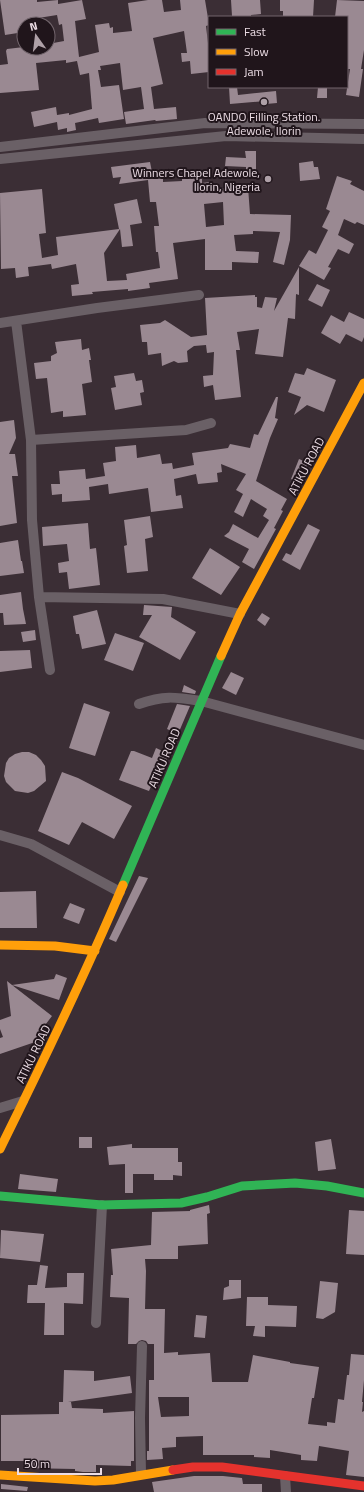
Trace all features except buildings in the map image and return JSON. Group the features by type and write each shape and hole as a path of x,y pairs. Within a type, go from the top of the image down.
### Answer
{"street":[{"path":"0,147 205,123 364,124"},
{"path":"0,159 226,136 364,139"},
{"path":"0,323 97,308 199,295"},
{"path":"16,321 31,440 32,520 39,597 50,670"},
{"name":"ATIKU ROAD","path":"0,1149 60,1027 95,951 201,701 240,614 364,383"},
{"path":"31,440 186,430 211,423"},
{"path":"39,597 163,599 240,614"},
{"path":"139,704 156,698 168,697 201,701 364,745"},
{"path":"0,835 31,844 120,892"},
{"path":"0,946 54,946 95,951"},
{"path":"0,1108 23,1101"},
{"path":"0,1196 102,1205 181,1203 207,1197 242,1186 295,1183 327,1186 364,1193"},
{"path":"96,1323 102,1205"},
{"path":"141,1474 140,1418 142,1346"},
{"path":"0,1474 95,1481 113,1480 141,1474 193,1467 222,1467 364,1486"},
{"path":"285,1476 286,1492"}],"traffic: fast":[{"path":"123,885 221,656"},
{"path":"0,1196 102,1205 181,1203 207,1197 242,1186 295,1183 327,1186 364,1193"}],"traffic: slow":[{"path":"221,656 240,614 364,383"},
{"path":"0,1149 94,952 123,885"},
{"path":"0,945 55,946 95,951"},
{"path":"0,1475 95,1481 113,1480 173,1470"}],"traffic: jam":[{"path":"173,1470 193,1467 222,1467 364,1486"}],"place":[{"name":"OANDO Filling Station. Adewole, Ilorin","path":"264,102"},
{"name":"Winners Chapel Adewole, Ilorin, Nigeria","path":"268,179"}]}
